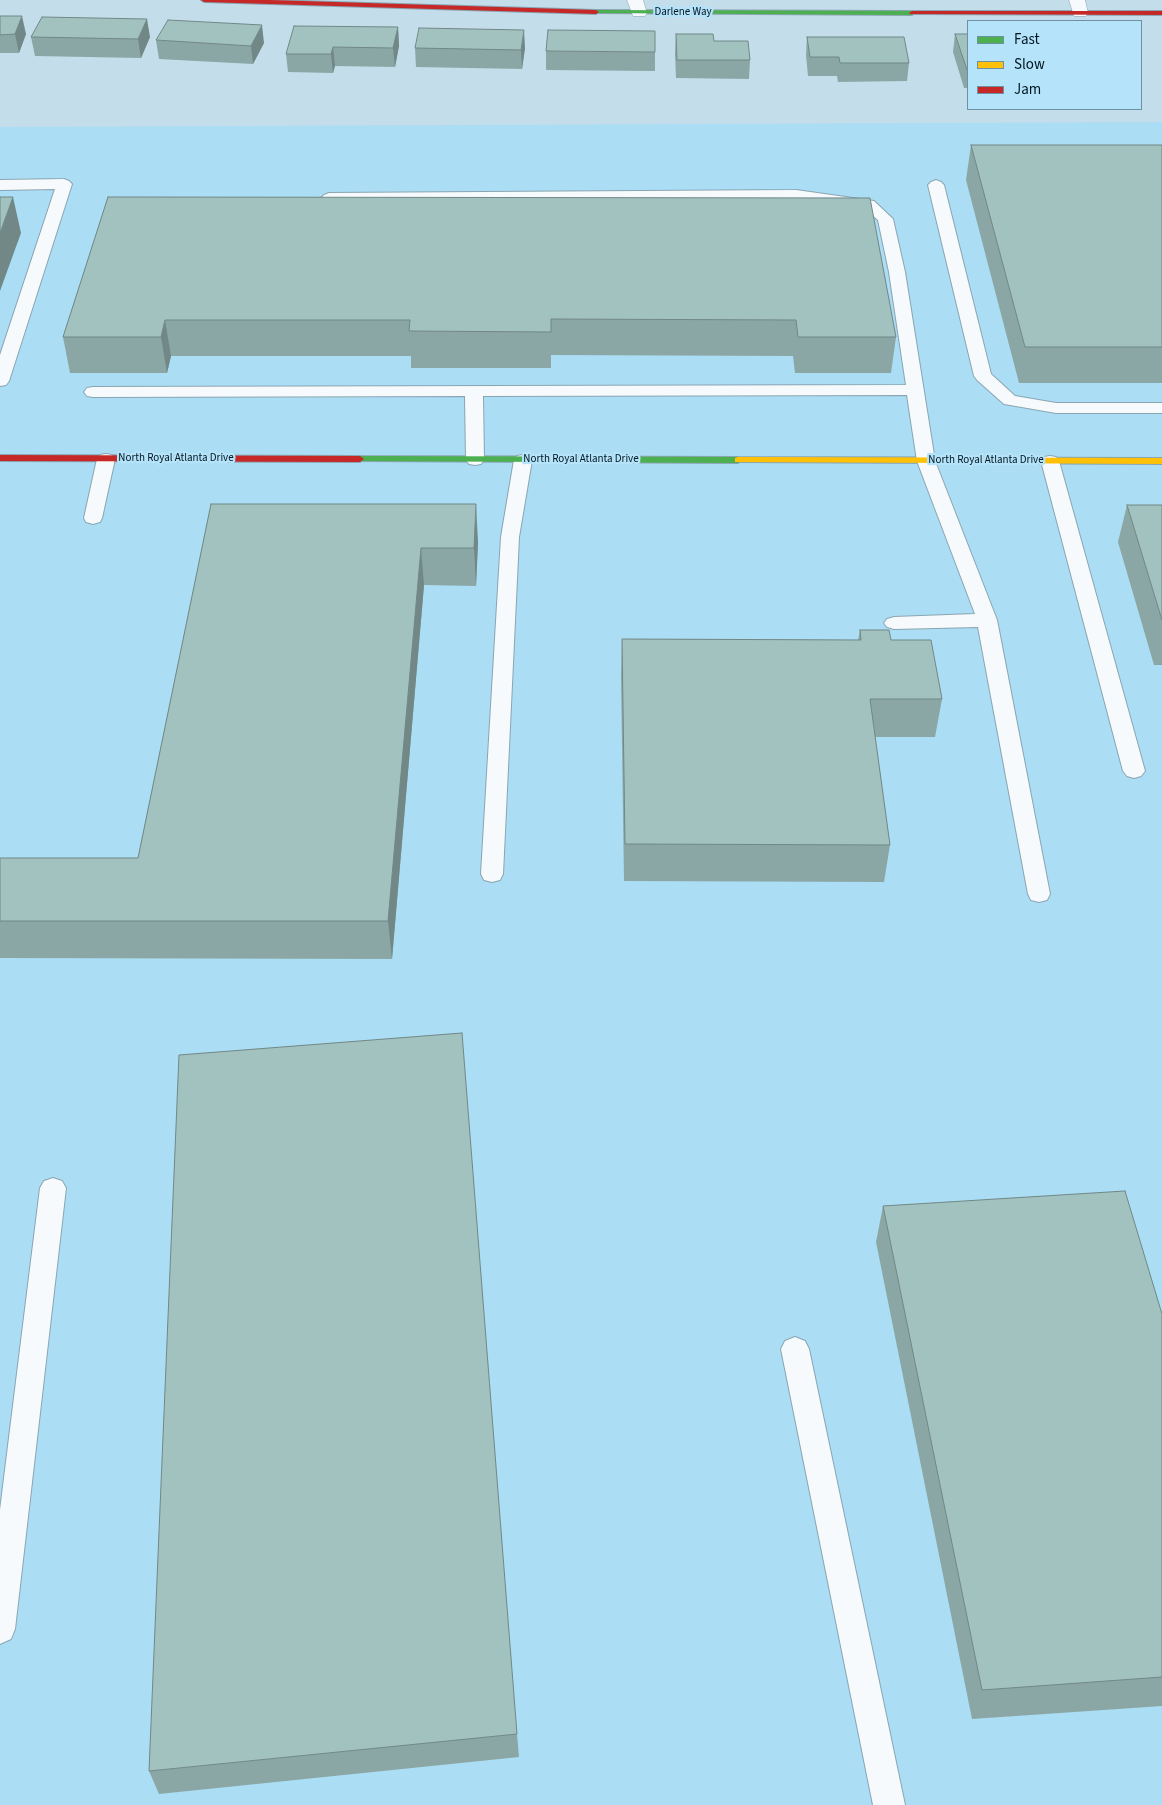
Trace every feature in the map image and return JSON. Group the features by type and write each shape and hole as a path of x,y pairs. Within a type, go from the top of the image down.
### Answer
{"street":[{"name":"Darlene Way","path":"204,0 637,7 1079,6 1162,13"},
{"name":"North Royal Atlanta Drive","path":"0,458 1162,461"}],"lane":[{"path":"0,185 64,184 0,381"},
{"path":"936,185 983,376 1010,400 1056,408 1162,408"},
{"path":"313,198 796,195 869,204 885,219 897,272 926,461 987,620 1039,894"},
{"path":"93,392 914,390"},
{"path":"474,391 474,460"},
{"path":"93,518 106,459"},
{"path":"492,874 510,537 523,460"},
{"path":"1050,462 1134,771"},
{"path":"894,623 987,620"},
{"path":"0,1629 53,1188"},
{"path":"795,1349 889,1805"}],"shaded area":[{"path":"1162,122 1162,1805 0,1805 0,127"}],"building":[{"path":"0,16 22,16 15,34 0,35"},
{"path":"42,17 147,19 138,39 31,37"},
{"path":"168,20 262,25 251,46 156,40"},
{"path":"294,26 398,27 393,48 333,47 331,54 286,54"},
{"path":"419,28 524,30 521,50 415,48"},
{"path":"548,30 655,31 655,52 546,51"},
{"path":"676,34 713,34 714,41 748,41 750,60 677,60"},
{"path":"955,34 967,34 967,70"},
{"path":"807,37 904,37 909,63 840,63 839,57 810,57"},
{"path":"971,145 1162,145 1162,347 1025,347"},
{"path":"0,197 13,197 0,233"},
{"path":"108,197 870,198 896,337 798,337 796,320 551,319 551,332 409,331 410,320 165,320 161,337 63,337"},
{"path":"211,504 476,504 474,548 421,548 388,921 0,921 0,858 138,858"},
{"path":"1127,505 1162,505 1162,620"},
{"path":"860,630 889,630 891,640 931,640 942,699 870,699 890,845 625,844 622,639 861,640"},
{"path":"462,1033 517,1734 149,1771 179,1055"},
{"path":"1125,1191 1162,1314 1162,1677 982,1690 883,1206"}],"traffic: fast":[{"path":"596,12 912,13"},
{"path":"360,459 738,460"}],"traffic: slow":[{"path":"738,460 1162,461"}],"traffic: jam":[{"path":"204,0 596,12"},
{"path":"912,13 1162,13"},
{"path":"0,458 360,459"}]}
